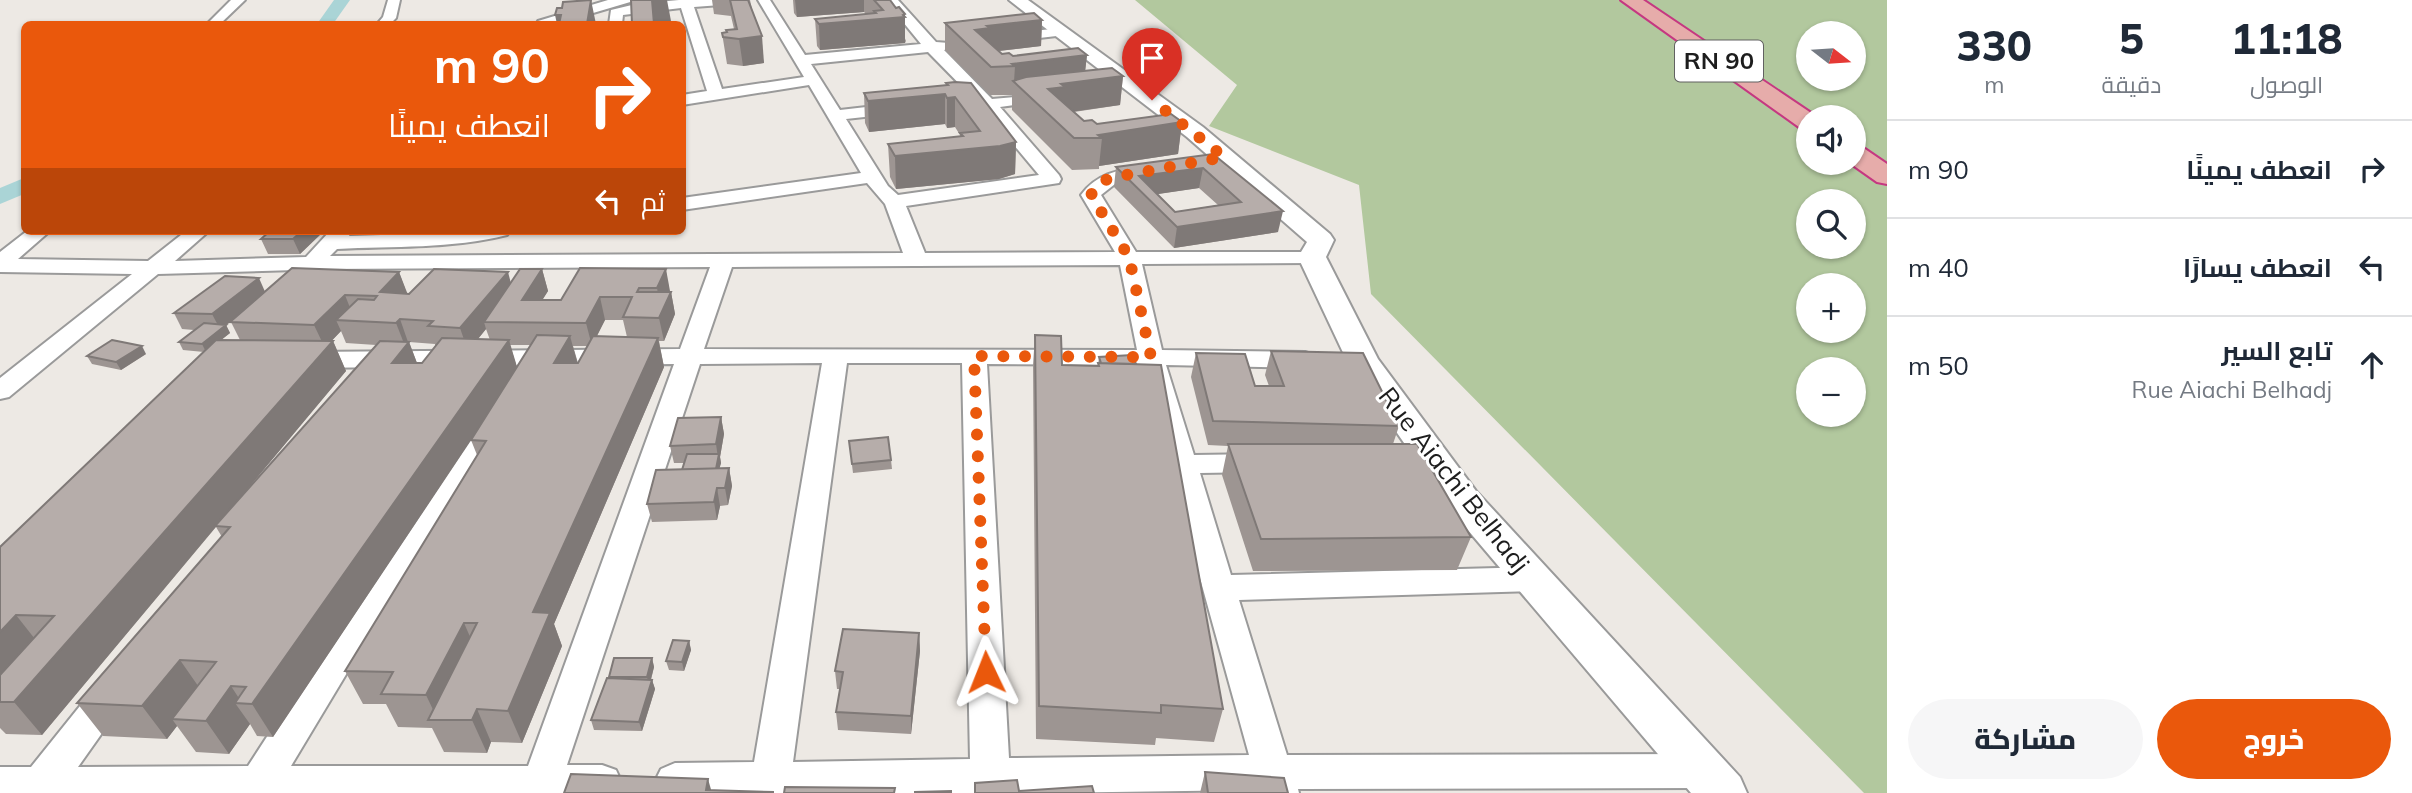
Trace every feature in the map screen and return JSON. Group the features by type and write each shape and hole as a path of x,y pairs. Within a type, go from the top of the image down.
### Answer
{"highway":[{"name":"RN 90","path":"1630,0 1798,105"},
{"name":"RN 90","path":"1656,0 1800,105"},
{"path":"1866,138 1887,152"},
{"path":"1866,162 1887,176"}],"street":[{"path":"216,21 239,0"},
{"path":"386,21 394,0"},
{"path":"553,21 615,2 631,0"},
{"path":"616,21 616,13 686,2 734,0"},
{"path":"891,0 988,104 1052,178 894,202"},
{"name":"Rue Aiachi Belhadj","path":"1017,0 1060,32 1122,89 1195,132 1212,160 1321,240 1312,257 1340,361 1420,461 1463,500 1712,782"},
{"path":"686,2 716,96"},
{"path":"774,6 801,60 837,114 881,190 894,202 917,261"},
{"path":"996,39 1060,32"},
{"path":"801,60 957,44"},
{"path":"686,100 814,80"},
{"path":"960,101 988,104 1068,95"},
{"path":"837,114 919,106"},
{"path":"1161,169 1110,178 1097,184 1091,195 1129,257 1151,357 1276,783"},
{"path":"686,203 873,177"},
{"path":"0,263 35,235"},
{"path":"0,391 194,235"},
{"path":"284,290 337,237 473,235"},
{"path":"0,263 156,268 312,263 1312,257"},
{"path":"539,788 723,260"},
{"path":"277,360 690,355 1151,357 1340,361"},
{"path":"771,780 836,356"},
{"path":"974,356 990,777"},
{"path":"259,784 524,358"},
{"path":"346,392 371,359"},
{"path":"1182,464 1294,462"},
{"path":"1219,588 1533,579"},
{"path":"41,785 134,665"},
{"path":"0,785 259,784 539,788 771,780 990,777 1276,783 1712,782"}],"green space":[{"path":"1135,0 1887,0 1887,793 1864,793 1371,294 1359,185 1209,126 1237,85"}],"building":[{"path":"591,0 588,21 560,21 561,15 555,15 557,8 562,8 563,2"},
{"path":"631,0 652,0 654,21 632,21"},
{"path":"730,0 748,0 762,36 739,39 723,37 722,33 727,32 726,30 737,29"},
{"path":"874,0 890,0 896,8 899,7 905,17 819,24 815,19 883,10"},
{"path":"1034,13 1042,20 987,26 990,28 975,30 1002,54 1009,53 1013,56 1078,48 1087,55 991,67 945,23"},
{"path":"1112,68 1123,76 1061,84 1065,87 1048,89 1084,121 1092,120 1097,124 1171,114 1182,122 1098,135 1102,138 1074,138 1013,81 1026,77"},
{"path":"946,83 971,83 1016,142 1000,146 895,156 888,144 963,136 960,133 980,131 955,97 947,98 945,94 868,101 864,93 948,85"},
{"path":"1213,154 1283,211 1177,227 1116,167","holes":["1203,168 1241,202 1175,212 1139,176"]},
{"path":"266,235 298,235 293,239 261,239"},
{"path":"292,268 399,272 380,292 409,294 434,269 508,272 460,328 428,326 433,321 400,319 396,323 336,320 358,299 374,300 377,296 345,295 314,325 230,322"},
{"path":"580,268 666,269 657,288 639,288 637,292 671,292 659,318 623,317 632,297 600,297 586,323 484,322 520,269 542,269 522,300 561,300"},
{"path":"225,276 259,278 212,314 174,313"},
{"path":"204,323 226,325 202,344 179,342"},
{"path":"537,335 570,336 554,363 578,363 593,336 658,338 533,612 550,613 508,711 477,709 472,720 428,720 477,623 464,623 426,695 381,694 393,672 345,671 486,441 471,440"},
{"path":"1035,335 1061,336 1062,365 1161,365 1223,709 1161,705 1161,713 1039,706"},
{"path":"442,338 509,340 252,704 235,703 246,687 231,686 206,721 172,719 216,662 180,660 142,706 77,703 230,527 215,526 380,341 409,342 392,363 422,363"},
{"path":"112,340 142,346 116,362 87,356"},
{"path":"216,340 333,341 14,702 0,702 0,675 54,616 16,615 0,632 0,547"},
{"path":"1271,351 1363,353 1399,426 1213,421 1196,353 1245,354 1255,386 1284,386"},
{"path":"1132,355 1136,364 1101,363 1099,357"},
{"path":"721,417 716,444 670,446 678,418"},
{"path":"888,437 891,460 852,464 849,441"},
{"path":"1228,444 1417,444 1471,537 1261,539"},
{"path":"687,454 719,454 716,469 682,470"},
{"path":"729,468 725,488 717,488 714,502 647,504 656,470"},
{"path":"843,629 919,633 911,716 836,712 843,672 835,671"},
{"path":"673,640 689,641 682,662 666,661"},
{"path":"614,658 652,658 647,677 609,677"},
{"path":"607,678 652,680 639,722 591,720"},
{"path":"1205,772 1284,778 1288,793 1208,793"},
{"path":"571,774 708,779 706,790 773,793 564,793"},
{"path":"1017,780 1019,791 1092,786 1094,793 975,793 975,783"},
{"path":"785,787 895,788 894,793 784,793"},
{"path":"915,792 951,793 915,793"}],"waterway":[{"path":"327,21 342,0"},
{"path":"0,197 21,186"}],"route":[{"path":"986,672 974,356 1151,357 1129,257 1091,195 1097,184 1110,178 1224,157 1152,100"}]}
